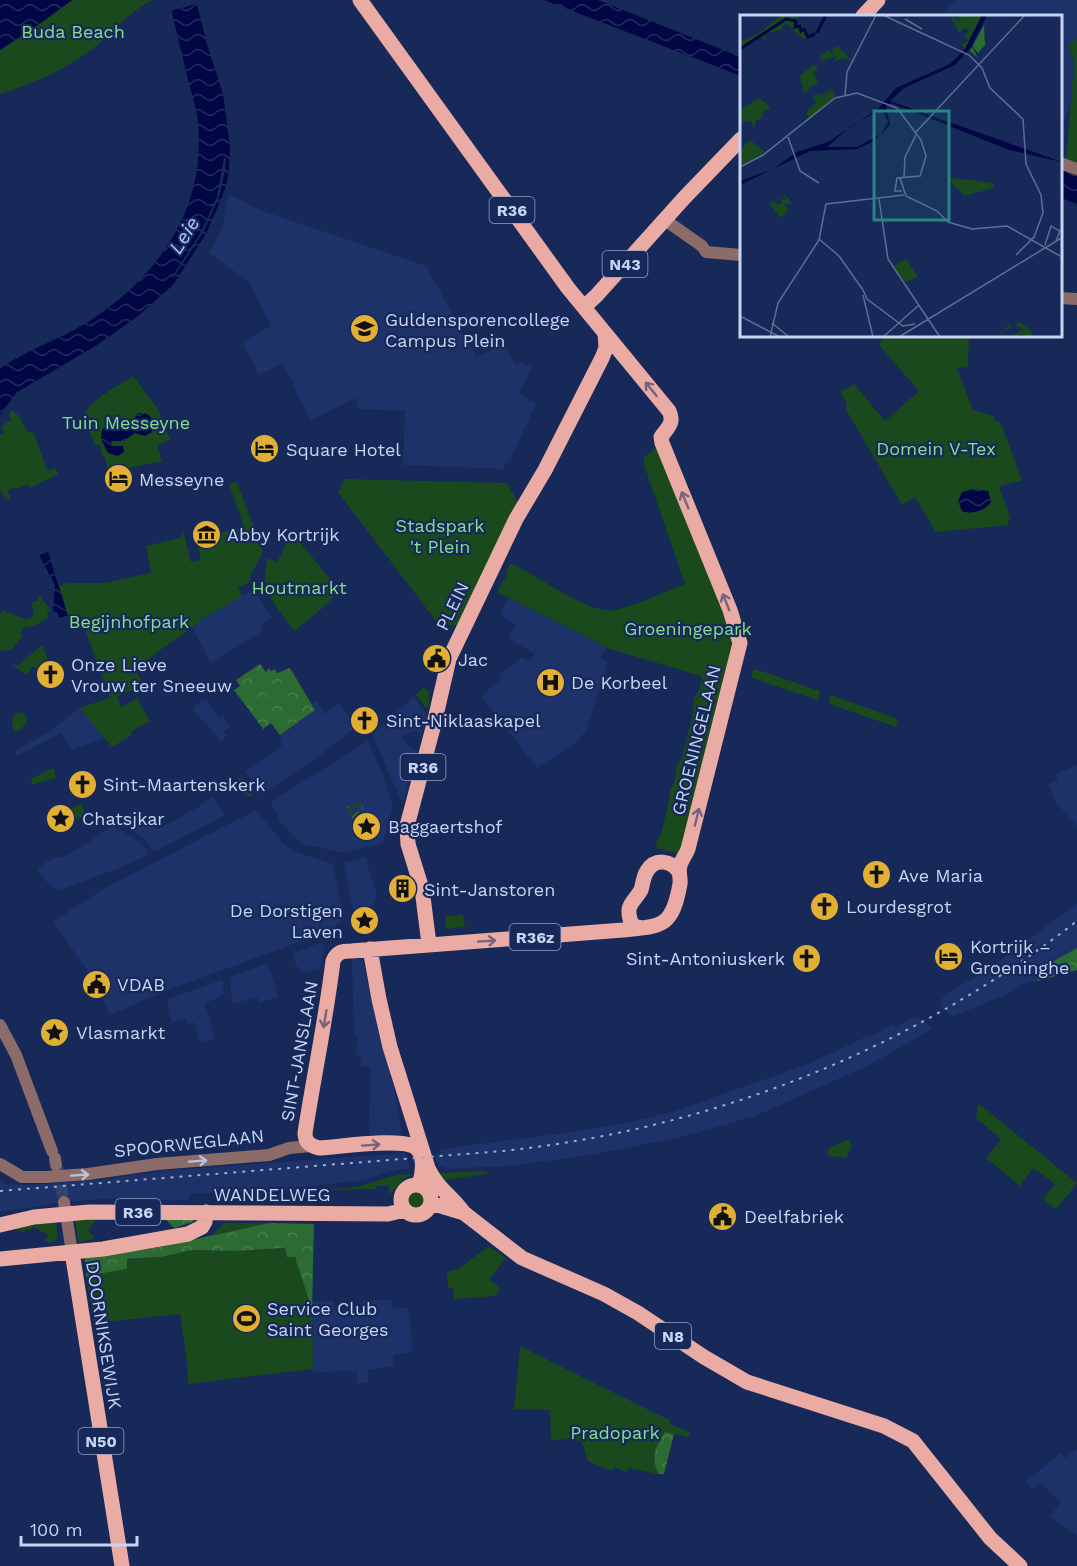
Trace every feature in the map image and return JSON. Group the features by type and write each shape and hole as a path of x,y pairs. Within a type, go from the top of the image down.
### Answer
{"main road":[{"name":"R36","path":"360,0 605,333"},
{"path":"852,15 866,0"},
{"path":"864,15 878,0"},
{"name":"N43","path":"584,307 740,139"},
{"name":"GROENINGELAAN","path":"605,333 669,411 672,418 670,426 661,437 730,610 740,643 690,843 679,872 680,884 672,913 658,926 640,928"},
{"name":"PLEIN","path":"429,944 419,876 407,838 408,820 434,724 448,659 516,519 542,475 602,358 606,348 605,333"},
{"path":"640,928 633,926 629,908 633,898 640,890 646,872 653,864 663,862 670,863 679,872"},
{"name":"R36z","path":"429,944 640,928"},
{"path":"421,1186 428,1168 390,1047 370,949 429,944"},
{"name":"SINT-JANSLAAN","path":"311,1146 306,1140 305,1132 333,962 341,952 370,949"},
{"path":"396,1143 407,1139 410,1135 405,1112 405,1096"},
{"path":"396,1143 411,1145 418,1150 423,1169 421,1186"},
{"name":"SPOORWEGLAAN","path":"311,1146 318,1148 396,1143"},
{"name":"N8","path":"428,1168 437,1186 457,1203 464,1213 522,1258 613,1298 747,1382 845,1412 890,1428 913,1441 990,1538 1020,1566"},
{"path":"403,1206 402,1195 411,1185 421,1186 429,1192 431,1203"},
{"name":"R36","path":"403,1206 412,1214 421,1214 431,1203"},
{"name":"N8","path":"431,1203 464,1213"},
{"name":"WANDELWEG","path":"0,1259 72,1252 188,1234 203,1226 206,1212 392,1214 403,1206"},
{"name":"R36","path":"0,1225 64,1210 206,1212"},
{"name":"DOORNIKSEWIJK","path":"72,1252 122,1566"}],"street":[{"path":"1062,164 1077,169"},
{"path":"666,220 702,246 706,252 740,255"},
{"path":"0,1025 16,1055 54,1158"},
{"name":"SPOORWEGLAAN","path":"0,1164 22,1177 33,1178 88,1174 157,1164 269,1155 289,1148 311,1146"},
{"path":"64,1210 72,1252"}],"shaded area":[{"path":"951,0 1077,0 1077,37 1068,45 1074,63 1070,107 1062,126 1062,15 941,15 955,1"},
{"name":"Guldensporencollege Campus Plein","path":"229,194 260,210 426,266 477,358 503,343 515,364 520,362 532,367 519,393 536,404 504,469 403,465 405,411 358,409 355,398 311,420 282,364 259,375 242,342 271,326 249,282 209,253 222,228"},
{"path":"254,590 272,617 261,625 264,630 211,663 192,627 201,621 200,616"},
{"name":"De Korbeel","path":"508,597 607,648 600,657 607,663 587,729 578,741 537,768 481,696 501,679 499,675 522,657 528,661 535,654 508,638 516,626 500,614"},
{"path":"414,696 427,716 421,737 415,730 401,736 412,749 417,750 404,800 401,801 372,734"},
{"path":"206,699 219,718 223,716 231,727 224,732 227,736 221,741 194,711 196,705"},
{"path":"316,701 325,714 339,703 356,727 307,765 262,795 245,771 282,746 279,741 282,739 280,735 315,710 312,704"},
{"path":"82,707 104,738 71,750 61,733 17,756 14,752 46,733"},
{"path":"368,741 383,774 393,806 383,843 344,853 303,844 281,823 272,801"},
{"path":"1077,765 1077,826 1060,807 1058,808 1048,784 1058,780 1055,774"},
{"path":"212,796 226,815 154,852 145,839 122,822 135,806 149,825 158,829 197,808"},
{"path":"256,810 283,843 293,851 333,864 344,920 326,932 168,990 110,1015 87,970 54,921 103,889"},
{"path":"111,824 141,843 149,854 132,863 58,891 49,885 37,869 51,859 64,856 86,844"},
{"path":"365,857 377,895 374,905 352,909 344,863"},
{"path":"1077,903 1077,948 1036,971 1038,980 1020,985 1012,992 952,1017 941,1007 940,1001 947,993 989,969"},
{"path":"322,942 325,946 321,968 302,973 292,954"},
{"path":"362,958 393,1084 402,1134 370,1136 371,1068 360,1065 362,1057 356,1056 357,1037 354,1036 352,959"},
{"path":"267,963 278,997 259,1003 257,997 232,1004 230,977"},
{"path":"221,980 224,995 204,1004 215,1039 200,1043 194,1022 188,1024 186,1019 172,1023 168,999"},
{"path":"917,1016 932,1028 931,1030 865,1067 755,1116 686,1136 591,1155 502,1167 438,1167 434,1154 440,1153 441,1149 564,1133 630,1122 675,1111 808,1064 874,1035 893,1024 895,1027"},
{"path":"403,1153 408,1155 409,1169 391,1171 363,1180 280,1190 189,1194 189,1200 102,1199 64,1202 0,1212 0,1181 5,1181 5,1184 29,1185 107,1179 161,1171"},
{"path":"362,1300 392,1300 393,1309 408,1307 413,1352 393,1355 394,1366 368,1370 368,1383 357,1383 357,1371 313,1372 312,1301 334,1301 335,1310 361,1310"},
{"path":"1077,1449 1077,1536 1050,1516 1061,1502 1041,1483 1032,1490 1025,1482 1061,1453 1065,1458"}],"green space":[{"name":"Buda Beach","path":"72,0 153,0 124,20 88,53 39,80 0,94 0,50"},
{"path":"1077,37 1077,166 1066,162 1074,63 1068,45"},
{"name":"Domein V-Tex","path":"883,338 969,338 968,367 957,368 973,410 994,416 995,421 1001,423 1022,481 999,486 1011,519 1008,520 1009,525 936,532 915,497 902,505 845,408 847,402 840,392 854,384 885,421 919,391 878,344"},
{"name":"Tuin Messeyne","path":"133,376 158,409 170,440 157,445 162,461 108,472 100,445 95,445 92,438 86,414 98,398"},
{"path":"11,410 18,415 27,431 34,433 47,470 56,468 58,474 30,488 28,484 8,490 10,498 6,500 0,490 0,435 4,433 1,426 11,420 9,414"},
{"name":"Groeningepark","path":"657,447 736,640 682,855 657,848 656,842 661,834 670,797 669,791 676,775 676,765 681,760 692,718 694,698 702,680 701,676 610,649 497,592 510,563 577,600 603,610 614,610 632,605 685,584 643,462 644,457"},
{"name":"Stadspark 't Plein","path":"344,479 507,483 518,502 457,625 439,625 338,492"},
{"name":"Begijnhofpark","path":"237,482 263,552 250,577 251,581 238,588 242,596 203,619 203,616 200,616 201,621 135,668 143,685 117,697 121,707 137,698 150,721 112,747 81,710 82,707 110,698 80,615 58,619 68,616 59,586 67,583 104,583 151,573 146,546 180,538 183,530 191,562 201,560 195,534 203,532 204,537 244,527 229,484"},
{"name":"Houtmarkt","path":"291,535 295,536 338,589 325,606 294,631 270,598 265,580 268,558 277,562"},
{"path":"39,595 51,610 47,613 48,618 35,626 24,628 20,633 23,636 12,649 0,651 2,610 25,619 31,618 34,611 32,601 38,601"},
{"path":"43,645 51,671 48,672 49,677 46,678 33,666 27,675 12,665 19,665"},
{"path":"260,664 266,672 269,668 271,671 275,669 277,673 290,668 315,710 280,735 271,723 264,730 234,690 240,686 236,680"},
{"path":"755,669 820,691 819,699 752,678 752,672"},
{"path":"423,687 429,692 429,706 426,708 416,695"},
{"path":"832,695 898,719 896,727 829,704"},
{"path":"19,712 25,714 27,720 17,732 13,730 12,719"},
{"path":"52,768 56,778 32,785 31,779"},
{"path":"241,777 253,796 234,789 232,783"},
{"path":"361,802 373,834 367,835 366,833 370,831 366,831 365,828 369,826 365,826 364,823 367,822 363,822 366,817 362,817 361,805 350,809 352,814 359,811 358,820 361,819 362,822 359,824 363,826 360,828 364,831 361,834 366,835 358,836 357,818 351,818 347,807"},
{"path":"82,804 86,817 44,820 44,817 53,814 55,818 64,814 64,817 70,817 72,813 69,809"},
{"path":"463,915 465,927 446,929 445,916"},
{"path":"1077,948 1077,970 1038,981 1036,971"},
{"path":"978,1103 1077,1183 1056,1210 1043,1199 1055,1184 1033,1168 1020,1186 986,1158 1001,1139 976,1118"},
{"path":"846,1140 850,1141 852,1147 846,1158 827,1154 829,1148"},
{"path":"487,1171 487,1174 443,1180 439,1173"},
{"path":"412,1174 389,1195 389,1186 376,1186 376,1189 322,1190 357,1187 396,1175"},
{"path":"416,1191 422,1194 425,1200 422,1206 416,1209 410,1206 407,1200 410,1194"},
{"path":"97,1218 88,1231 94,1237 93,1239 78,1242 75,1219"},
{"path":"165,1219 193,1219 193,1222 174,1228"},
{"path":"56,1221 58,1237 49,1243 45,1241 48,1235 33,1227 31,1231 26,1229 24,1233 14,1228"},
{"path":"224,1223 269,1223 194,1239 212,1235"},
{"path":"269,1223 314,1224 312,1310 295,1257 287,1257 285,1248 235,1251 193,1250 161,1257 127,1259 127,1269 86,1276 85,1259 88,1257 155,1248"},
{"path":"489,1246 506,1258 489,1279 500,1288 496,1296 454,1299 453,1288 448,1288 447,1272 458,1269"},
{"name":"Service Club Saint Georges","path":"285,1248 295,1257 312,1310 313,1369 188,1384 180,1314 94,1323 86,1276 127,1269 127,1260 161,1257 193,1250 235,1251"},
{"name":"Pradopark","path":"520,1346 671,1421 670,1424 690,1432 688,1437 665,1432 654,1458 659,1474 628,1468 627,1473 615,1467 612,1471 588,1461 582,1442 571,1438 551,1441 550,1410 514,1409"},
{"path":"665,1432 674,1434 664,1474 659,1474 654,1458"}],"water":[{"path":"0,0 72,0 0,50"},
{"name":"Leie","path":"169,0 196,0 223,94 230,146 229,171 222,197 206,234 173,285 137,317 97,345 16,393 0,415 0,368 85,323 121,298 143,277 161,255 177,230 188,204 196,176 199,146 197,115"},
{"path":"544,0 598,0 740,57 740,76"},
{"path":"1062,170 1077,175 1077,204 1062,198"},
{"path":"140,413 152,418 152,432 145,436 135,433 124,441 111,441 112,446 123,446 124,452 118,456 108,453 101,439 102,430 109,425 130,427 136,423 135,415"},
{"path":"975,489 988,491 991,502 978,511 970,513 962,511 958,501 962,492"},
{"path":"48,552 68,616 59,618 58,613 53,611 55,585 39,555"}],"pier":[{"path":"167,0 199,0 200,3 170,11"},
{"path":"224,158 226,158 225,171 219,197 203,233 173,278 201,232 217,197"}],"tunnel":[{"path":"57,1167 64,1202"}],"railway":[{"path":"0,1191 503,1151 581,1140 658,1124 733,1103 806,1076 878,1045 947,1008 1013,967 1077,921"}],"place":[{"name":"Guldensporencollege Campus Plein","path":"364,329"},
{"name":"Square Hotel","path":"265,449"},
{"name":"Messeyne","path":"118,479"},
{"name":"Abby Kortrijk","path":"206,534"},
{"name":"Jac","path":"437,659"},
{"name":"Onze Lieve Vrouw ter Sneeuw","path":"50,674"},
{"name":"De Korbeel","path":"550,682"},
{"name":"Sint-Niklaaskapel","path":"365,720"},
{"name":"Sint-Maartenskerk","path":"82,784"},
{"name":"Chatsjkar","path":"61,818"},
{"name":"Baggaertshof","path":"367,826"},
{"name":"Ave Maria","path":"877,875"},
{"name":"Sint-Janstoren","path":"403,889"},
{"name":"Lourdesgrot","path":"825,906"},
{"name":"De Dorstigen Laven","path":"364,920"},
{"name":"Kortrijk – Groeninghe","path":"949,956"},
{"name":"Sint-Antoniuskerk","path":"806,958"},
{"name":"VDAB","path":"96,984"},
{"name":"Vlasmarkt","path":"55,1032"},
{"name":"Deelfabriek","path":"723,1216"},
{"name":"Service Club Saint Georges","path":"246,1318"}]}
